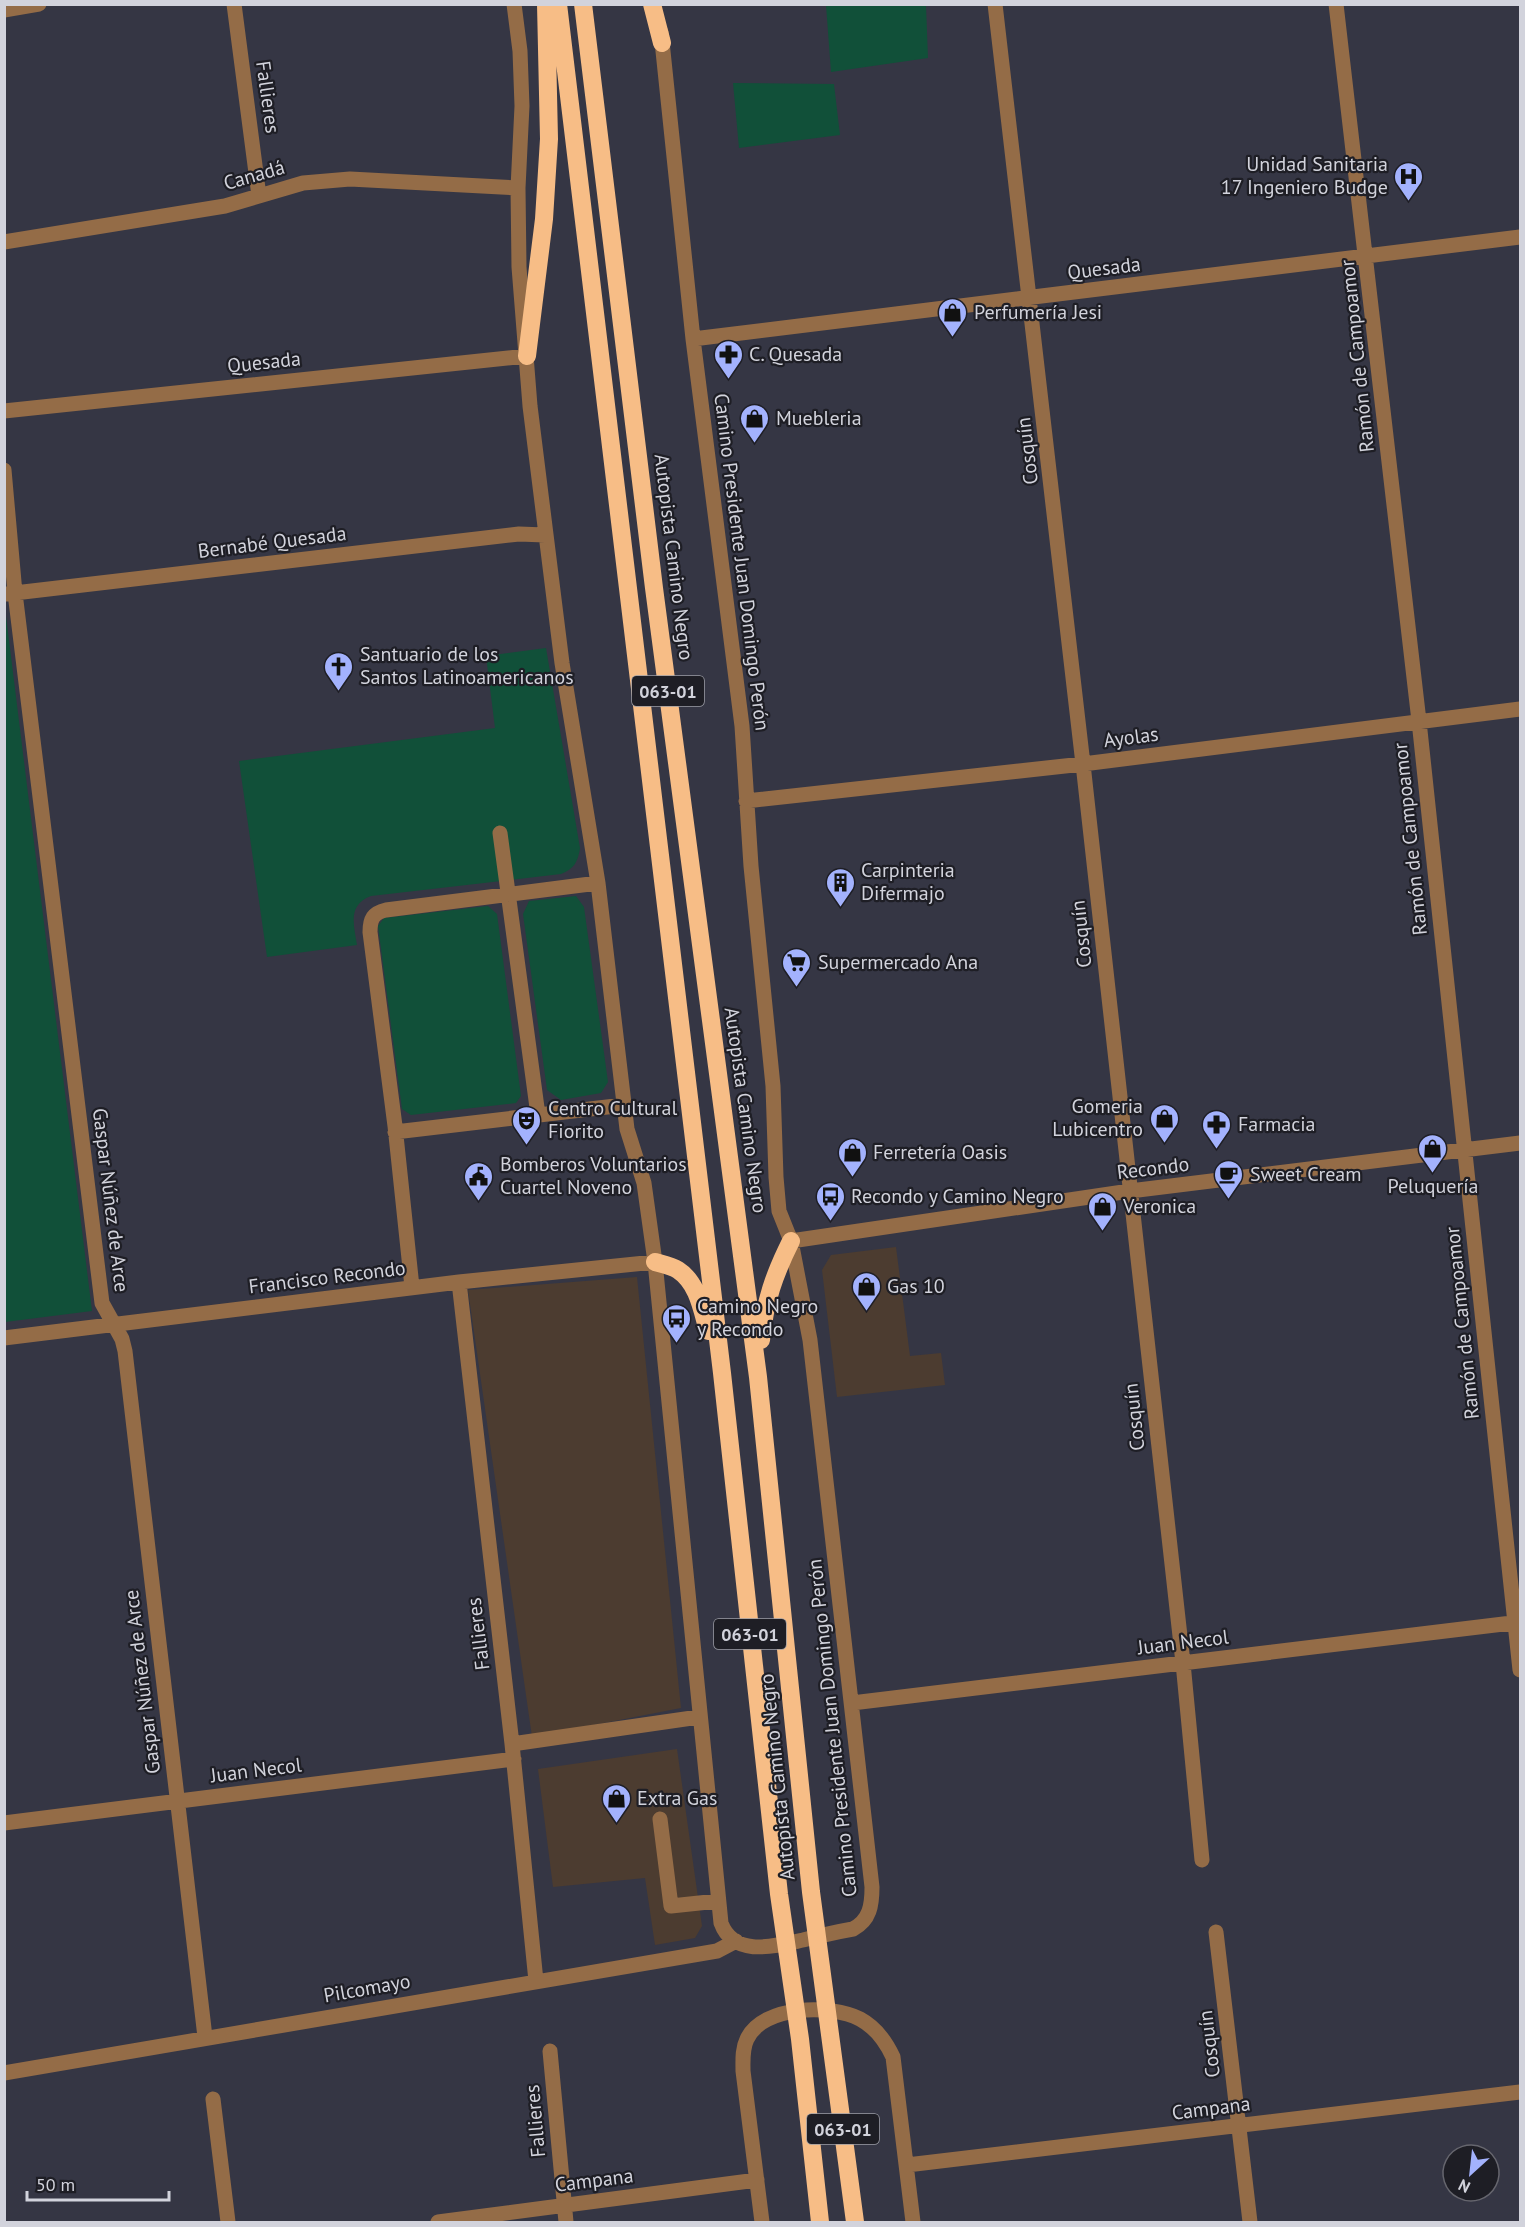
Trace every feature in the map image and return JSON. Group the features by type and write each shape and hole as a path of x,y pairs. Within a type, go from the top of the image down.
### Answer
{"highway":[{"path":"527,356 544,219 548,150 546,4"},
{"name":"Autopista Camino Negro","path":"558,4 722,1373 779,1894 800,2039 820,2223"},
{"name":"Autopista Camino Negro","path":"583,4 654,588 758,1377 811,1892 832,2035 855,2223"},
{"path":"652,4 662,43"},
{"path":"758,1377 763,1317 768,1293 791,1241"},
{"path":"655,1262 677,1269 695,1290 722,1373"}],"street":[{"path":"4,10 39,4"},
{"name":"Fallieres","path":"234,4 260,196"},
{"path":"514,4 520,51 522,106 518,188 519,267 530,406 562,663 598,883 627,1129 644,1183 655,1262 718,1901 724,1932 736,1941"},
{"name":"Camino Presidente Juan Domingo Perón","path":"658,4 693,339 742,726 746,801 773,1086 779,1211 791,1241 810,1340 873,1887 868,1914 861,1924 853,1929 764,1948 748,1947 736,1941"},
{"name":"Cosquín","path":"995,4 1083,764 1183,1663 1202,1860"},
{"name":"Ramón de Campoamor","path":"1336,4 1367,255 1419,721 1518,1623 1521,1670"},
{"name":"Canadá","path":"4,242 225,206 303,183 350,178 518,188"},
{"name":"Quesada","path":"693,339 1521,237"},
{"name":"Quesada","path":"4,411 527,356"},
{"name":"Gaspar Núñez de Arce","path":"4,470 10,593 102,1303 122,1339 125,1351 204,2037"},
{"name":"Bernabé Quesada","path":"10,593 519,534 545,535"},
{"name":"Ayolas","path":"746,801 1083,764 1521,709"},
{"path":"500,833 538,1115"},
{"path":"412,1287 370,932 372,917 386,910 598,883"},
{"path":"395,1132 624,1106"},
{"name":"Recondo","path":"791,1241 1130,1191 1521,1143"},
{"name":"Francisco Recondo","path":"4,1338 412,1287 655,1262"},
{"name":"Fallieres","path":"459,1282 513,1752 536,1981"},
{"name":"Juan Necol","path":"852,1703 1518,1623"},
{"name":"Juan Necol","path":"4,1822 176,1801 513,1752 699,1717"},
{"path":"660,1819 671,1906 718,1901"},
{"name":"Cosquín","path":"1216,1932 1251,2223"},
{"name":"Pilcomayo","path":"4,2073 717,1951 736,1941"},
{"path":"762,2223 742,2071 743,2052 747,2039 756,2026 771,2017 819,2009 846,2013 863,2020 887,2043 893,2057 913,2223"},
{"name":"Fallieres","path":"550,2051 566,2223"},
{"name":"Campana","path":"907,2166 1521,2092"},
{"path":"213,2099 228,2223"},
{"name":"Campana","path":"438,2223 757,2180"}],"shaded area":[{"name":"Gas 10","path":"896,1247 910,1356 941,1353 945,1385 837,1397 822,1270 831,1255"},
{"path":"637,1277 681,1708 532,1737 468,1290"},
{"name":"Extra Gas","path":"677,1749 702,1926 695,1938 655,1945 645,1878 553,1887 538,1769"}],"green space":[{"path":"826,5 926,5 928,58 831,72"},
{"path":"733,83 834,84 840,135 739,148"},
{"path":"5,608 92,1311 4,1322"},
{"path":"546,648 580,848 577,861 572,867 561,874 371,896 363,900 355,910 357,945 267,957 239,761 495,728 486,656"},
{"path":"576,896 584,907 608,1082 601,1093 561,1100 547,1090 523,914 529,901"},
{"path":"488,906 497,914 521,1096 516,1103 411,1115 402,1109 378,926 384,918"}],"place":[{"name":"Unidad Sanitaria 17 Ingeniero Budge","path":"1409,202"},
{"name":"Perfumería Jesi","path":"953,338"},
{"name":"C. Quesada","path":"728,380"},
{"name":"Muebleria","path":"755,444"},
{"name":"Santuario de los Santos Latinoamericanos","path":"339,692"},
{"name":"Carpinteria Difermajo","path":"840,908"},
{"name":"Supermercado Ana","path":"797,988"},
{"name":"Gomeria Lubicentro","path":"1164,1144"},
{"name":"Centro Cultural Fiorito","path":"527,1146"},
{"name":"Farmacia","path":"1217,1150"},
{"name":"Peluquería","path":"1433,1174"},
{"name":"Ferretería Oasis","path":"852,1178"},
{"name":"Sweet Cream","path":"1229,1200"},
{"name":"Bomberos Voluntarios Cuartel Noveno","path":"479,1202"},
{"name":"Recondo y Camino Negro","path":"830,1222"},
{"name":"Veronica","path":"1102,1232"},
{"name":"Gas 10","path":"866,1312"},
{"name":"Camino Negro y Recondo","path":"676,1344"},
{"name":"Extra Gas","path":"616,1824"}]}
